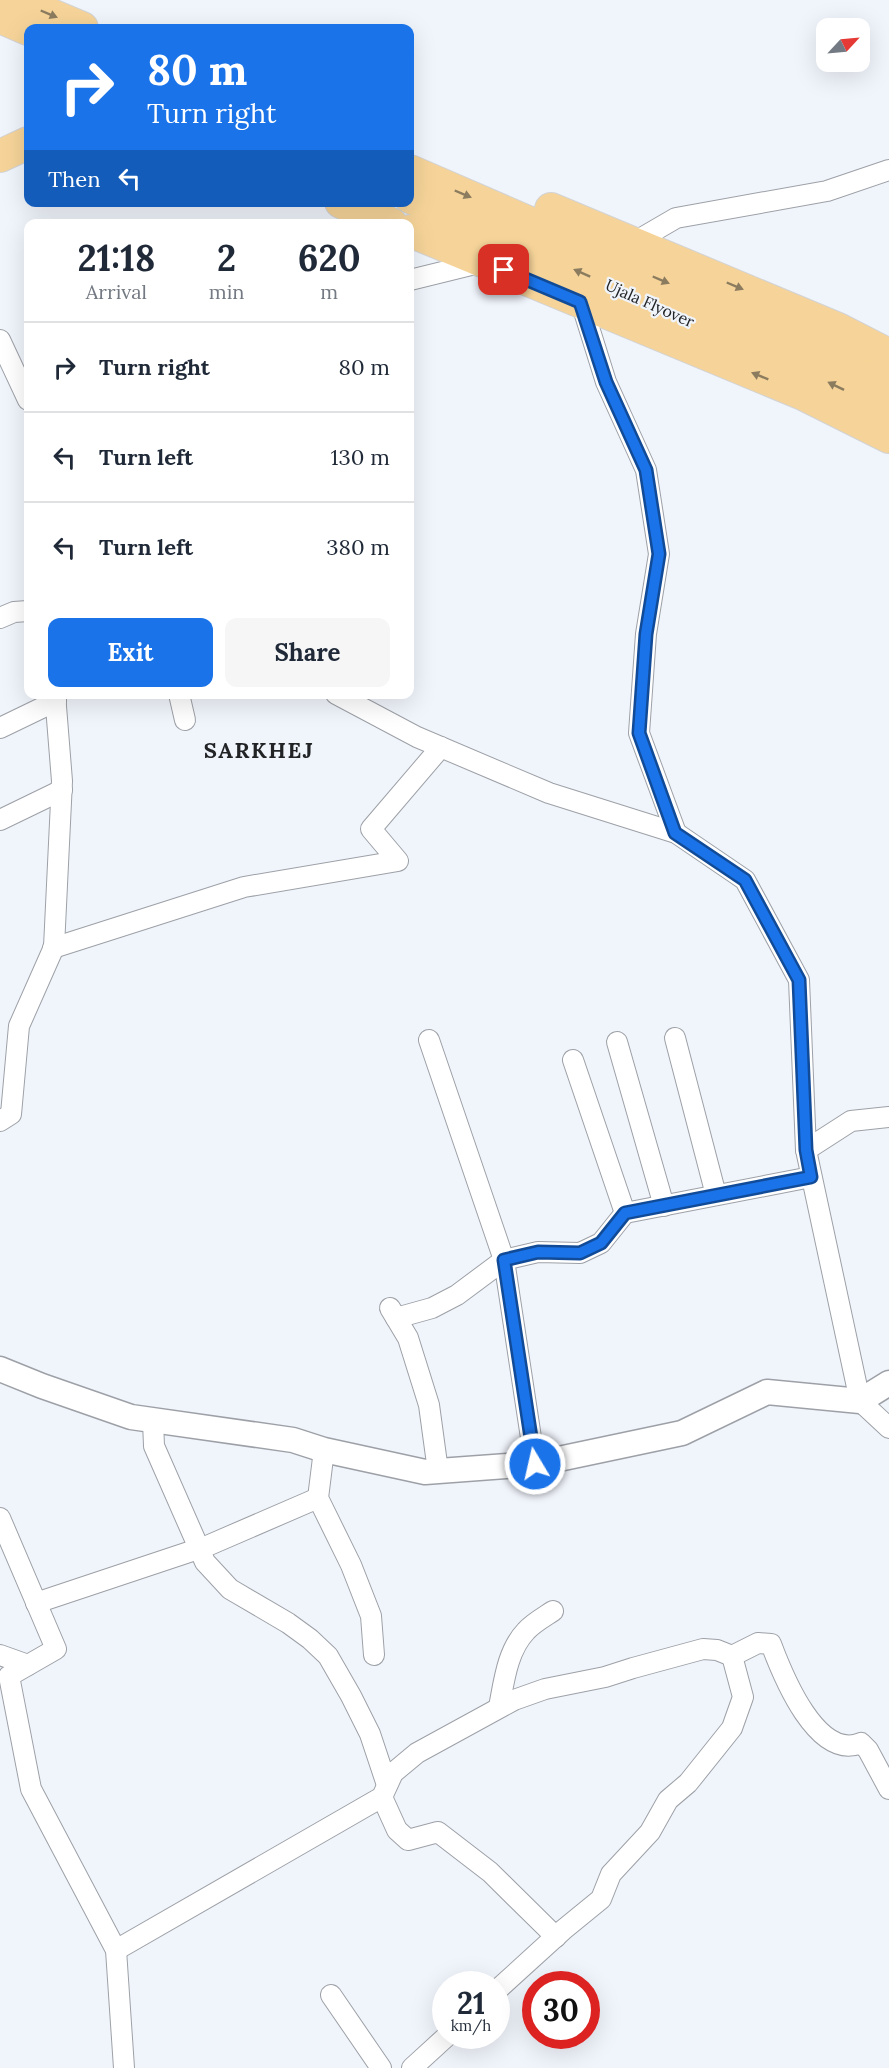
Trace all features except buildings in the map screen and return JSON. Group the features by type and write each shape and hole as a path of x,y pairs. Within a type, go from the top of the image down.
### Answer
{"main road":[{"path":"16,0 73,24"},
{"path":"0,16 24,27"},
{"path":"0,156 24,145"},
{"path":"414,151 838,329 889,355"},
{"name":"Ujala Flyover","path":"414,173 818,348 889,384"},
{"name":"Ujala Flyover","path":"414,199 809,373 889,412"},
{"path":"353,207 380,219"},
{"path":"414,233 803,394 889,437"}],"street":[{"path":"633,243 676,218 827,191 889,170"},
{"path":"414,279 485,262"},
{"path":"580,302 606,382 646,470 659,554 646,634 639,733 675,833"},
{"path":"0,340 24,391"},
{"path":"0,618 14,612 24,611"},
{"path":"0,728 53,699"},
{"path":"0,1121 11,1114 19,1026 53,948 62,790 55,699"},
{"path":"179,699 185,720"},
{"path":"346,699 441,747 549,793 675,833 745,880 799,980 806,1150 811,1177 861,1401 889,1428"},
{"path":"53,948 244,887 398,861 371,828 441,747"},
{"path":"0,820 62,790"},
{"path":"675,1038 716,1195"},
{"path":"429,1040 504,1260 535,1464"},
{"path":"617,1042 664,1206"},
{"path":"573,1060 625,1213"},
{"path":"806,1150 851,1121 889,1117"},
{"path":"438,1471 429,1405 408,1338 392,1312 432,1308 458,1295 504,1260 538,1252 580,1253 601,1243 625,1213 811,1177"},
{"path":"0,1369 131,1417 293,1440 324,1450 424,1472 535,1464 682,1433 767,1392 861,1401 889,1383"},
{"path":"153,1421 154,1446 197,1549 205,1562 230,1589 288,1623 310,1639 327,1656 351,1696 370,1734 384,1791 397,1830 408,1840 438,1832 496,1878 556,1937"},
{"path":"324,1450 318,1498 351,1565 371,1616 374,1655"},
{"path":"36,1603 197,1549 318,1498"},
{"path":"0,1518 56,1649 9,1676 31,1789 116,1950 124,2068"},
{"path":"499,1707 508,1663 514,1649 525,1631 553,1611"},
{"path":"116,1950 384,1791 393,1773 417,1753 499,1707 545,1689 605,1677 703,1649 717,1650 732,1656 758,1644 771,1644 782,1674 809,1721 839,1745 851,1748 861,1743 868,1749 889,1789"},
{"path":"0,1655 28,1665"},
{"path":"510,1978 601,1899 612,1874 650,1832 668,1800 688,1783 732,1728 743,1697 732,1656"},
{"path":"331,1995 381,2068"},
{"path":"412,2068 433,2049"}],"district":[{"name":"SARKHEJ","path":"259,750"}],"route":[{"path":"504,270 580,302 606,382 646,470 659,554 646,634 639,733 675,833 745,880 799,980 806,1150 811,1177 625,1213 601,1243 580,1253 538,1252 504,1260 535,1464"}]}
